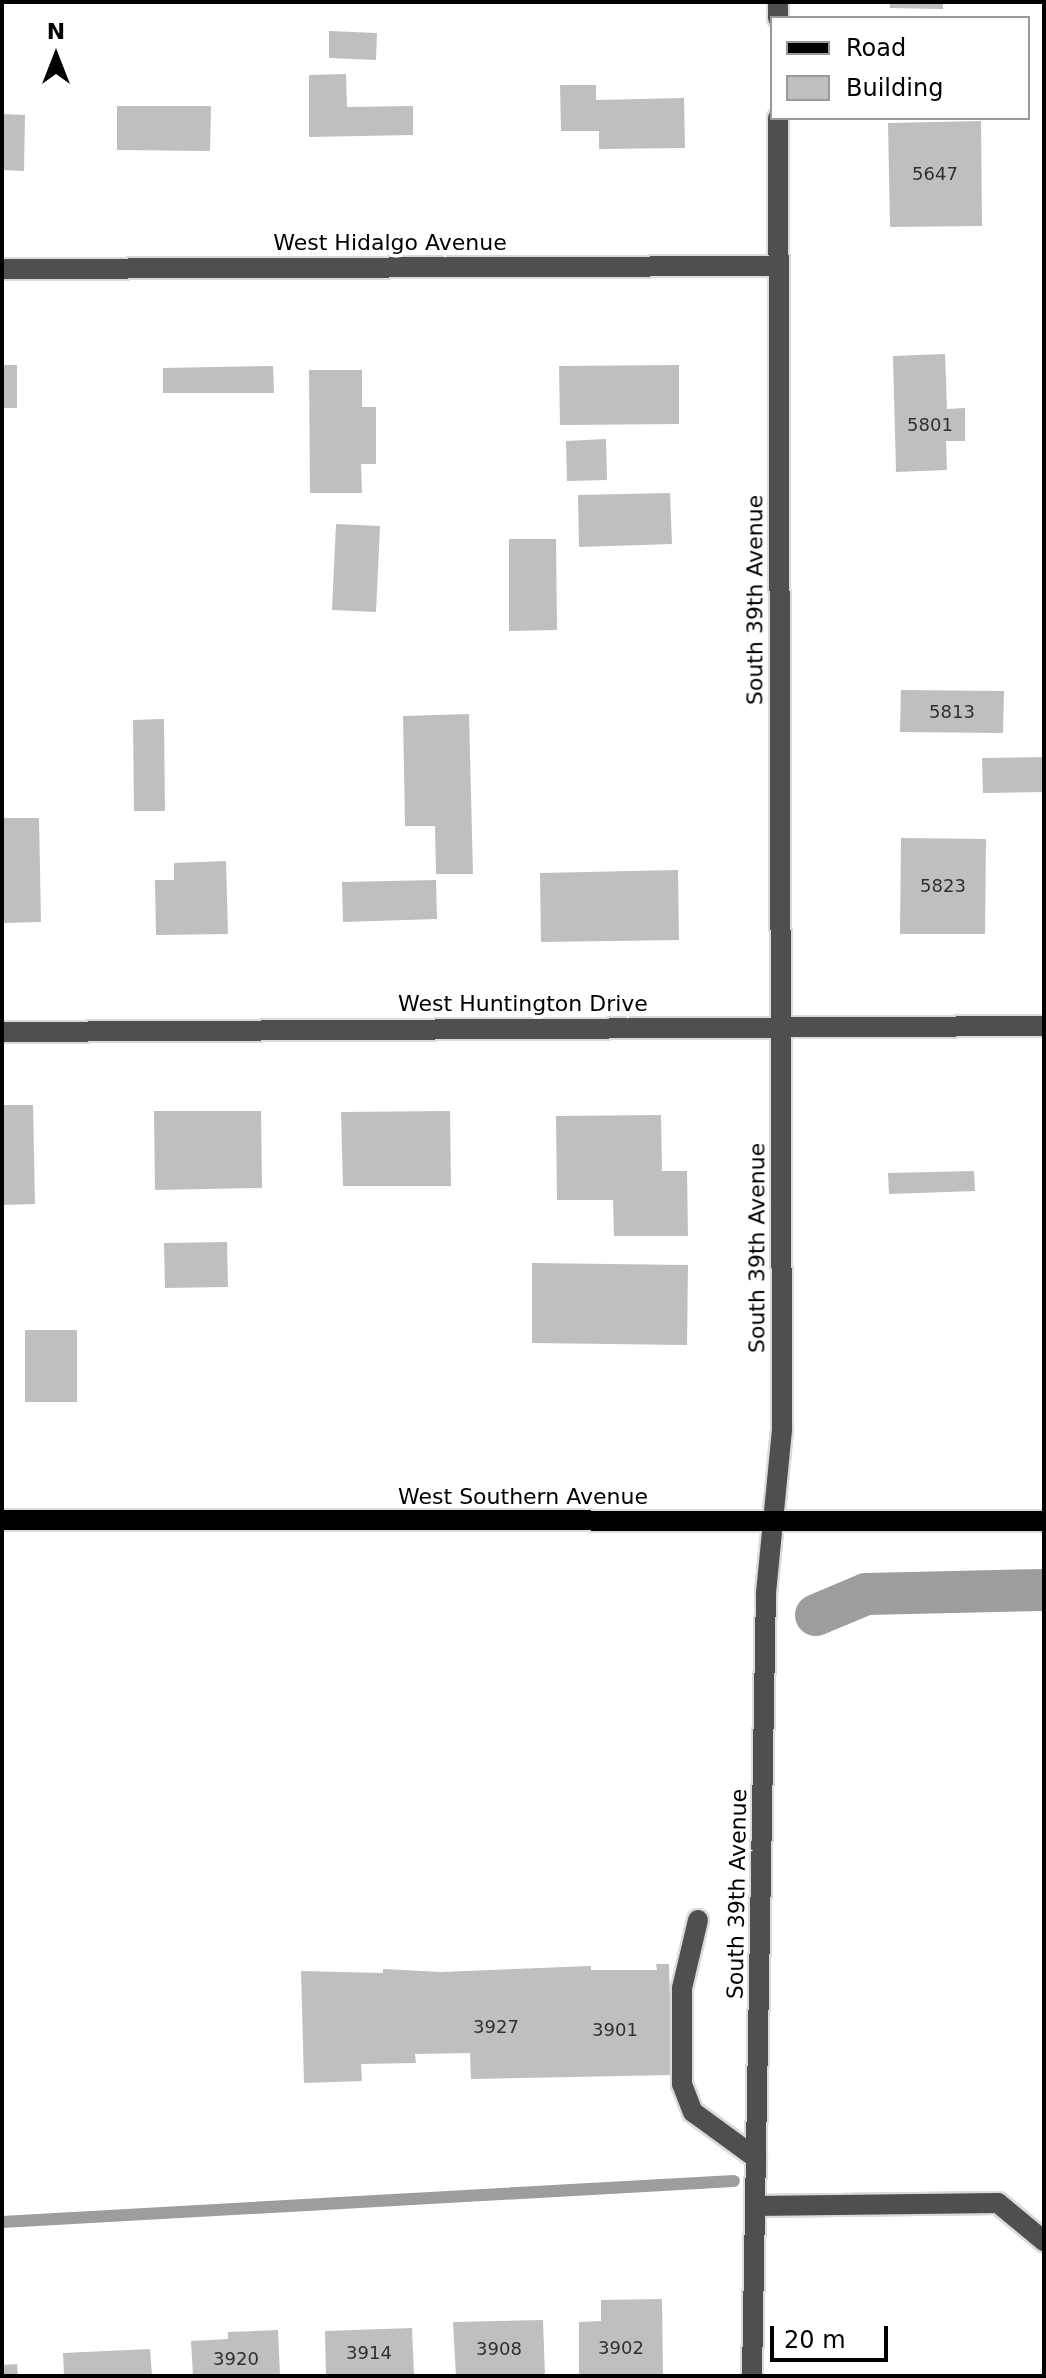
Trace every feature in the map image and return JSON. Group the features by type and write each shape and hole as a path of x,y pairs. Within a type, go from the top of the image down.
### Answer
{"main road":[{"name":"West Southern Avenue","path":"2,1520 1044,1521"}],"street":[{"name":"South 39th Avenue","path":"752,2376 766,1593 782,1431 778,120"},
{"name":"West Hidalgo Avenue","path":"2,269 778,266"},
{"name":"West Huntington Drive","path":"2,1032 1044,1026"},
{"path":"698,1920 682,1988 682,2084 693,2112 756,2158"},
{"path":"755,2206 998,2203 1044,2241"}],"building":[{"path":"890,2 943,2 943,9 890,8"},
{"path":"329,31 377,33 376,60 329,58"},
{"path":"346,74 347,107 413,106 413,135 309,137 309,75"},
{"path":"560,85 596,85 596,100 684,98 685,148 599,149 599,131 561,131"},
{"path":"117,106 211,106 210,151 117,150"},
{"path":"2,114 25,115 24,171 2,170"},
{"path":"981,121 982,226 890,227 888,123"},
{"path":"945,354 947,409 965,408 965,441 946,441 947,470 896,472 893,356"},
{"path":"2,365 17,365 17,408 2,408"},
{"path":"679,365 679,424 560,425 559,366"},
{"path":"273,366 274,393 163,393 163,368"},
{"path":"309,370 362,370 362,407 376,407 376,464 361,464 362,493 310,493"},
{"path":"606,439 607,480 567,481 566,441"},
{"path":"670,493 672,544 579,547 578,495"},
{"path":"336,524 380,526 376,612 332,610"},
{"path":"509,539 556,539 557,630 509,631"},
{"path":"901,690 1004,691 1003,733 900,732"},
{"path":"469,714 473,874 436,874 435,826 405,826 403,716"},
{"path":"164,719 165,811 134,811 133,720"},
{"path":"1044,757 1044,792 983,793 982,758"},
{"path":"2,818 39,818 41,922 2,923"},
{"path":"901,838 986,839 985,934 900,934"},
{"path":"226,861 228,934 156,935 155,880 174,880 174,863"},
{"path":"678,870 679,940 541,942 540,873"},
{"path":"436,880 437,919 343,922 342,882"},
{"path":"2,1105 33,1105 35,1204 2,1205"},
{"path":"154,1111 261,1111 262,1188 155,1190"},
{"path":"450,1111 451,1186 343,1186 341,1112"},
{"path":"661,1115 662,1171 687,1171 688,1236 614,1236 613,1200 557,1200 556,1116"},
{"path":"974,1171 975,1191 889,1194 888,1173"},
{"path":"227,1242 228,1287 165,1288 164,1243"},
{"path":"532,1263 688,1265 687,1345 532,1343"},
{"path":"25,1330 77,1330 77,1402 25,1402"},
{"path":"656,1964 669,1964 672,2075 471,2079 470,2053 415,2054 416,2063 361,2064 362,2081 304,2083 301,1971 383,1973 383,1969 441,1972 591,1966 591,1970 657,1970"},
{"path":"662,2299 663,2376 579,2374 579,2322 601,2321 601,2300"},
{"path":"543,2320 545,2376 456,2376 453,2322"},
{"path":"412,2328 414,2376 326,2376 325,2331"},
{"path":"278,2330 280,2376 193,2376 191,2341 228,2339 228,2332"},
{"path":"150,2349 152,2376 64,2376 63,2353"},
{"path":"17,2364 18,2376 2,2376 2,2365"}],"waterway":[{"path":"816,1615 866,1594 1044,1590"},
{"path":"2,2222 734,2181"}]}
